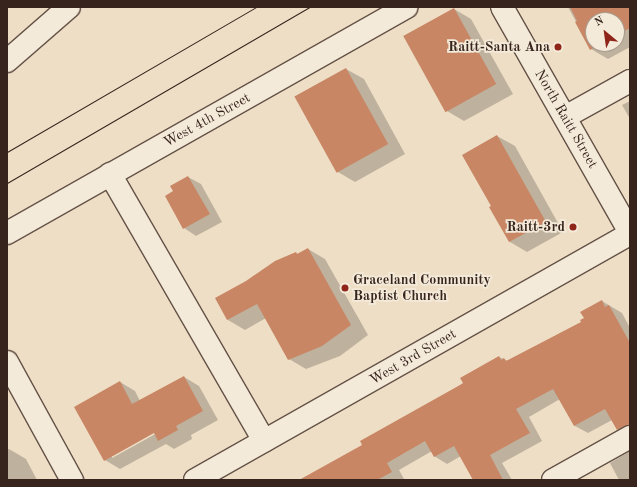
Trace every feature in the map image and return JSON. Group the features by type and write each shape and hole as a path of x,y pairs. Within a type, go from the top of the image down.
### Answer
{"street":[{"path":"7,61 69,7"},
{"name":"West 4th Street","path":"7,232 406,7"},
{"name":"North Raitt Street","path":"502,7 630,233"},
{"path":"565,117 630,81"},
{"path":"110,174 264,441"},
{"name":"West 3rd Street","path":"195,480 630,233"},
{"path":"7,362 72,480"},
{"path":"553,480 630,437"}],"building":[{"path":"570,7 630,7 630,28 625,31 625,12 585,12 585,41 575,22 577,21"},
{"path":"454,8 496,84 445,112 403,36"},
{"path":"346,68 388,144 337,173 294,97"},
{"path":"497,135 546,222 509,242 489,207 491,206 462,155"},
{"path":"188,176 210,214 183,229 165,196 173,191 170,186"},
{"path":"308,248 351,325 322,346 288,360 257,304 227,320 215,298 246,281 275,261 296,252 297,254"},
{"path":"602,300 605,307 609,305 630,343 630,425 617,430 605,409 574,426 553,389 516,409 530,433 490,455 503,480 473,480 454,446 434,457 425,441 387,463 392,472 377,480 299,480 362,445 360,441 460,385 463,383 460,378 499,356 501,360 504,358 506,361 581,322 580,320 584,318 580,312"},
{"path":"184,376 203,411 176,426 178,430 158,441 154,433 104,461 74,407 120,381 132,404"}],"tram line":[{"path":"7,152 256,7"},
{"path":"7,183 310,7"}],"place":[{"name":"Raitt-Santa Ana","path":"558,47"},
{"name":"Raitt-3rd","path":"573,227"},
{"name":"Graceland Community Baptist Church","path":"345,288"}]}
